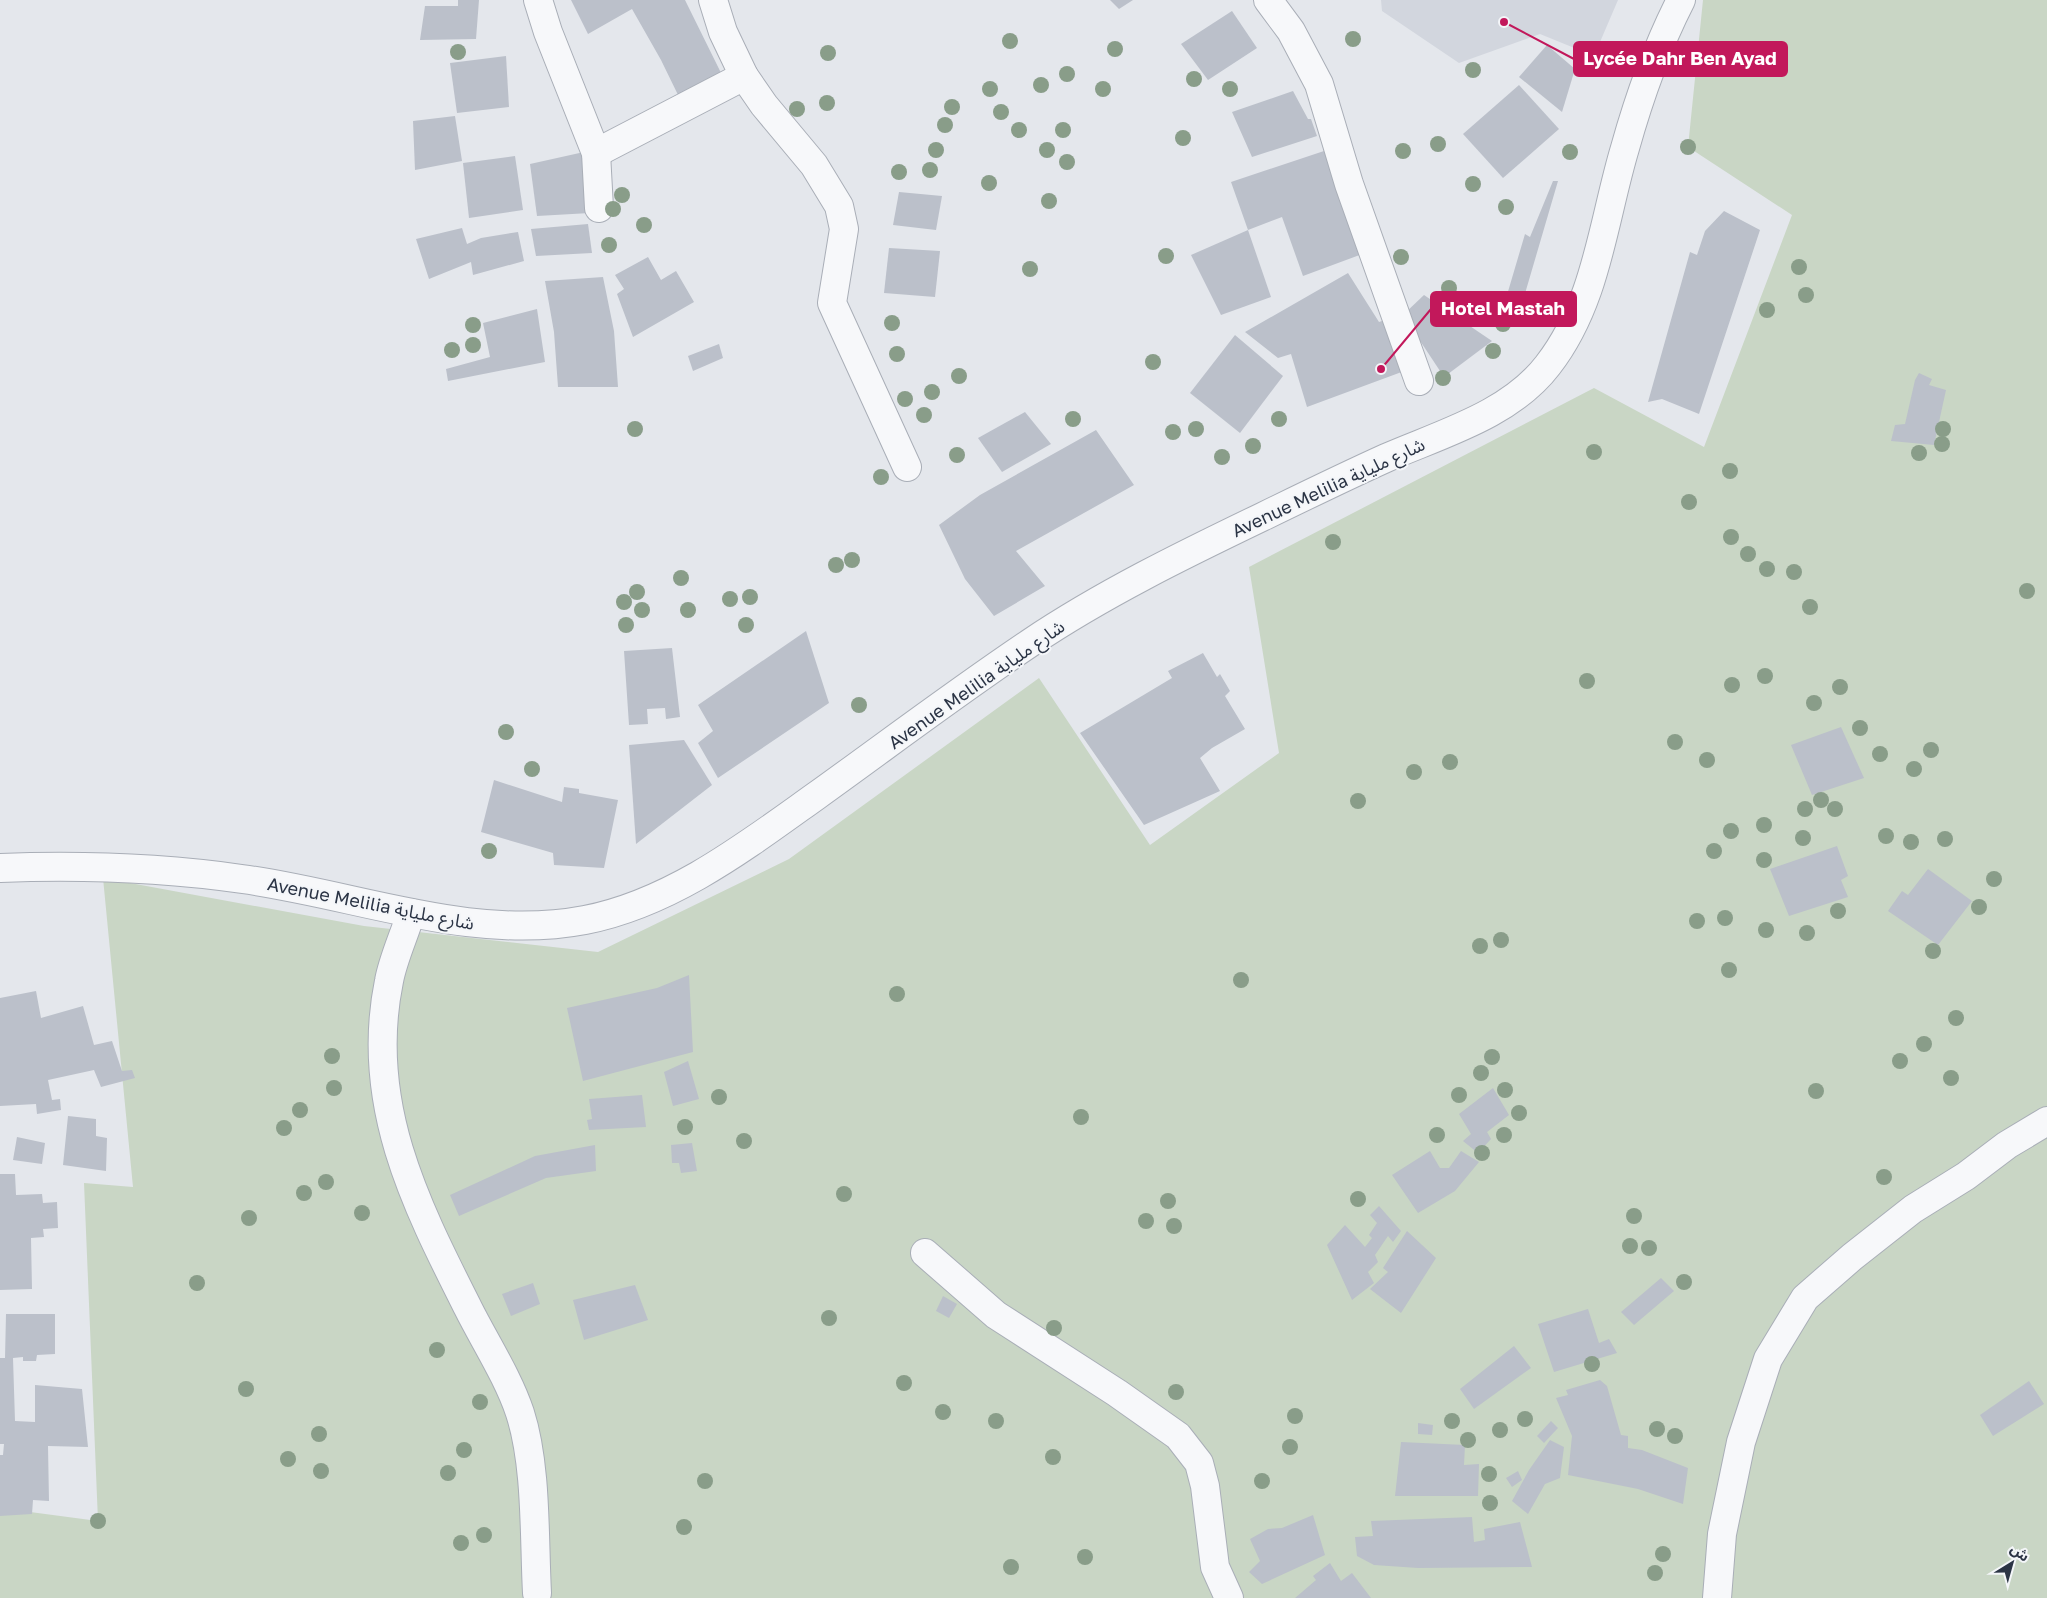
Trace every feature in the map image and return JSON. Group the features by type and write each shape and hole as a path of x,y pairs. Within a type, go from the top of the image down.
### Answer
{"street":[{"path":"538,0 548,32 596,153 599,208"},
{"path":"713,0 723,32 744,76 814,166 839,206 844,229 832,303 907,467"},
{"path":"1268,0 1290,31 1319,84 1349,184 1420,381"},
{"name":"Avenue Melilia شارع ملياية","path":"11,871 162,871 244,879 470,923 524,925 584,920 647,902 694,877 766,832 1035,639 1108,596 1320,488 1455,429 1510,401 1547,367 1578,317 1599,256 1627,140 1654,60 1680,0"},
{"path":"596,153 744,76"},
{"path":"412,913 389,980 383,1027 383,1081 397,1149 418,1206 520,1412 530,1469 537,1593"},
{"path":"1717,1598 1722,1534 1741,1442 1768,1359 1805,1298 1852,1257 1913,1210 1966,1176 2007,1145 2047,1122"},
{"path":"925,1254 996,1315 1117,1393 1178,1436 1199,1463 1205,1486 1215,1568 1230,1598"}],"shaded area":[{"path":"1381,0 1618,0 1594,56 1540,34 1459,63 1382,11"}],"green space":[{"path":"1703,0 2047,0 2047,1598 0,1598 0,1508 98,1521 84,1183 133,1187 103,878 364,926 598,952 789,859 1039,678 1150,845 1279,753 1249,567 1594,388 1704,447 1792,215 1688,147"}],"building":[{"path":"458,0 479,0 476,39 420,40 425,6 458,6"},
{"path":"571,0 685,0 724,79 680,99 661,60 632,9 588,34"},
{"path":"1110,0 1133,0 1119,9"},
{"path":"1232,11 1257,48 1208,80 1181,44"},
{"path":"1547,45 1575,69 1562,112 1519,77"},
{"path":"506,56 509,107 457,113 450,63"},
{"path":"1519,85 1559,129 1503,178 1463,134"},
{"path":"1293,91 1308,119 1311,119 1317,136 1252,157 1232,112"},
{"path":"455,116 462,161 415,170 413,121"},
{"path":"1324,151 1344,194 1365,253 1303,276 1282,217 1248,230 1231,182"},
{"path":"584,152 590,213 537,216 530,164"},
{"path":"515,156 523,210 469,218 463,163"},
{"path":"1553,181 1558,181 1524,297 1507,295 1525,234 1530,237"},
{"path":"899,192 942,196 936,230 893,225"},
{"path":"1724,211 1760,230 1699,414 1662,399 1648,402 1690,252 1697,255 1705,231"},
{"path":"588,224 592,253 536,256 531,229"},
{"path":"462,228 467,244 481,238 518,232 524,261 473,275 471,262 429,279 416,239"},
{"path":"1248,230 1271,297 1221,315 1191,255"},
{"path":"889,248 940,251 935,297 884,293"},
{"path":"648,257 661,280 676,271 694,302 633,337 617,294 624,289 615,275"},
{"path":"1348,273 1379,322 1388,319 1407,370 1307,407 1291,354 1278,358 1245,332"},
{"path":"603,277 614,331 618,387 558,387 554,332 545,281"},
{"path":"1424,295 1492,341 1444,377 1403,315"},
{"path":"537,309 545,362 448,381 446,369 490,357 483,323"},
{"path":"1235,335 1283,376 1240,433 1190,393"},
{"path":"719,344 723,358 693,371 688,356"},
{"path":"1919,373 1932,379 1929,385 1946,390 1934,445 1891,441 1895,425 1905,424 1915,380"},
{"path":"1025,412 1051,444 1002,472 978,438"},
{"path":"1096,430 1134,485 1016,551 1045,586 994,616 965,579 939,525 980,495"},
{"path":"806,631 829,703 718,778 698,743 713,731 698,705"},
{"path":"672,648 680,717 666,719 665,708 647,709 648,724 629,725 624,651"},
{"path":"1203,653 1217,677 1220,674 1230,691 1225,696 1245,729 1212,748 1200,758 1220,791 1144,825 1080,733 1172,678 1168,671"},
{"path":"1841,727 1864,778 1812,795 1791,745"},
{"path":"684,740 712,785 636,844 629,745"},
{"path":"494,780 562,802 564,787 579,789 579,793 618,800 604,868 554,865 553,853 481,832"},
{"path":"1837,846 1848,876 1841,880 1848,897 1789,916 1770,869"},
{"path":"1928,869 1972,901 1938,945 1888,911 1902,891 1908,895"},
{"path":"689,975 693,1052 583,1081 567,1008 657,988"},
{"path":"36,991 41,1018 83,1006 94,1045 112,1041 122,1071 132,1070 135,1078 101,1087 94,1070 48,1080 52,1100 60,1099 61,1110 37,1114 36,1104 0,1106 0,998"},
{"path":"688,1061 699,1099 673,1106 664,1072"},
{"path":"1493,1088 1509,1115 1487,1132 1491,1139 1478,1153 1463,1141 1471,1134 1459,1114"},
{"path":"642,1095 646,1127 589,1130 587,1120 592,1119 589,1099"},
{"path":"68,1116 96,1119 96,1136 107,1138 106,1171 63,1165"},
{"path":"17,1137 45,1143 42,1164 13,1160"},
{"path":"692,1143 697,1171 681,1173 679,1163 672,1163 671,1145"},
{"path":"595,1145 596,1171 546,1178 459,1216 450,1195 535,1156"},
{"path":"1430,1151 1440,1168 1449,1168 1461,1151 1479,1162 1455,1191 1418,1213 1392,1175"},
{"path":"0,1174 15,1174 16,1195 42,1194 43,1203 57,1202 58,1228 43,1229 44,1237 31,1238 32,1289 0,1290"},
{"path":"1379,1206 1401,1231 1393,1242 1388,1236 1375,1255 1378,1262 1368,1272 1374,1283 1352,1300 1327,1245 1345,1225 1365,1247 1372,1238 1369,1235 1377,1223 1370,1215"},
{"path":"1407,1231 1436,1258 1401,1313 1370,1289 1388,1272 1383,1268"},
{"path":"1661,1278 1674,1291 1634,1325 1621,1312"},
{"path":"533,1283 540,1304 511,1316 502,1294"},
{"path":"635,1285 648,1320 584,1340 573,1300"},
{"path":"943,1296 957,1304 949,1318 936,1311"},
{"path":"1588,1309 1599,1343 1609,1339 1617,1353 1554,1372 1538,1324"},
{"path":"6,1314 55,1314 55,1354 37,1355 36,1361 23,1361 23,1357 13,1358 15,1421 35,1422 35,1385 82,1389 88,1447 48,1446 49,1501 33,1500 32,1514 0,1516 0,1455 3,1455 4,1444 0,1444 0,1358 5,1358"},
{"path":"1514,1346 1531,1368 1474,1409 1460,1389"},
{"path":"1600,1380 1607,1386 1621,1435 1628,1436 1628,1448 1642,1450 1688,1468 1683,1504 1638,1489 1568,1475 1572,1436 1556,1398 1568,1395 1566,1390"},
{"path":"2029,1381 2044,1404 1993,1436 1980,1415"},
{"path":"1551,1421 1558,1428 1544,1443 1537,1436"},
{"path":"1418,1423 1433,1425 1432,1435 1418,1434"},
{"path":"1550,1440 1564,1447 1560,1478 1545,1484 1528,1514 1512,1501 1529,1470"},
{"path":"1401,1442 1465,1445 1464,1465 1479,1464 1478,1496 1395,1496"},
{"path":"1518,1471 1522,1480 1512,1487 1506,1478"},
{"path":"1313,1515 1325,1555 1262,1584 1249,1572 1260,1561 1250,1539 1268,1529 1282,1528"},
{"path":"1472,1517 1474,1542 1485,1540 1484,1529 1520,1522 1532,1567 1418,1568 1374,1565 1357,1556 1355,1537 1373,1536 1371,1521"},
{"path":"1330,1563 1341,1581 1352,1573 1371,1598 1295,1598 1316,1580 1313,1576"}],"place":[{"name":"Lycée Dahr Ben Ayad","path":"1504,22"},
{"name":"Hotel Mastah","path":"1381,369"}]}
